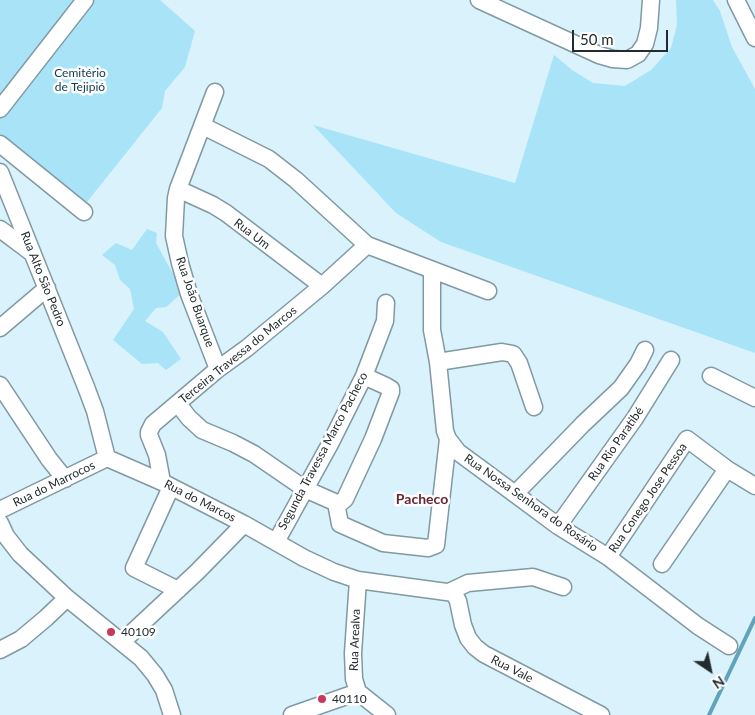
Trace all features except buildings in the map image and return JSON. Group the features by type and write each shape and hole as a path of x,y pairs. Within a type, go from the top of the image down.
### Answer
{"street":[{"path":"0,109 85,0"},
{"path":"479,0 599,55 627,60 638,54 645,44 649,28 651,0"},
{"path":"736,0 755,38"},
{"name":"Rua João Buarque","path":"215,92 178,189 174,236 189,294 218,370"},
{"path":"202,126 269,158 367,245 488,291"},
{"path":"0,144 84,212"},
{"name":"Rua Alto São Pedro","path":"0,172 95,411 107,458"},
{"name":"Rua Um","path":"178,189 213,205 322,286"},
{"path":"0,230 32,252"},
{"name":"Terceira Travessa do Marcos","path":"166,484 149,432 154,424 322,286 367,245"},
{"path":"339,503 340,524 383,543 428,548 436,545 448,439 445,431 438,362 432,330 432,270"},
{"path":"0,328 47,288"},
{"name":"Segunda Travessa Marco Pacheco","path":"276,542 330,444 364,376 385,321 386,304"},
{"path":"514,494 621,388 629,379 645,350"},
{"path":"438,362 508,352 516,358 534,407"},
{"name":"Rua Rio Paratibé","path":"558,526 635,418 671,360"},
{"path":"339,503 345,499 373,439 391,392 391,389 386,386 364,376"},
{"path":"711,376 755,398"},
{"path":"0,385 49,460 65,479"},
{"path":"178,404 202,430 254,454 305,489 339,503"},
{"name":"Rua Nossa Senhora do Rosário","path":"448,439 458,452 514,494 558,526 608,556 698,626 729,646"},
{"name":"Rua Conego Jose Pessoa","path":"608,556 688,439 727,468"},
{"name":"Rua do Marrocos","path":"0,510 107,458"},
{"name":"Rua do Marcos","path":"107,458 166,484 244,524 304,558 334,572 358,580"},
{"path":"662,564 727,468 755,486"},
{"path":"166,484 134,568 178,590"},
{"path":"0,523 6,536 20,554 67,598 141,658 155,674 164,690 172,715"},
{"path":"122,642 178,590 244,524"},
{"path":"358,580 454,593 468,583 533,577 563,587"},
{"name":"Rua Arealva","path":"358,580 353,668 358,692"},
{"name":"Rua Vale","path":"454,593 468,638 475,647 484,654 601,715"},
{"path":"0,650 21,639 67,598"},
{"path":"292,715 358,692 387,715"}],"green space":[{"name":"Cemitério de Tejipió","path":"0,0 160,0 195,31 185,67 165,91 162,108 87,202 54,180 0,137"},
{"path":"676,0 713,0 720,11 732,47 755,89 755,353 441,242 396,213 313,125 515,183 554,55 572,70 593,83 625,86 651,70 671,48 677,25"},
{"path":"147,229 157,233 156,243 183,292 166,307 156,308 145,321 163,332 181,359 166,370 158,363 142,364 113,340 134,309 130,289 120,280 115,265 102,255 116,243 132,250"}],"waterway":[{"path":"709,715 755,618"}],"place":[{"name":"40109","path":"111,632"},
{"name":"40110","path":"322,699"}],"district":[{"name":"Pacheco","path":"422,499"}]}
